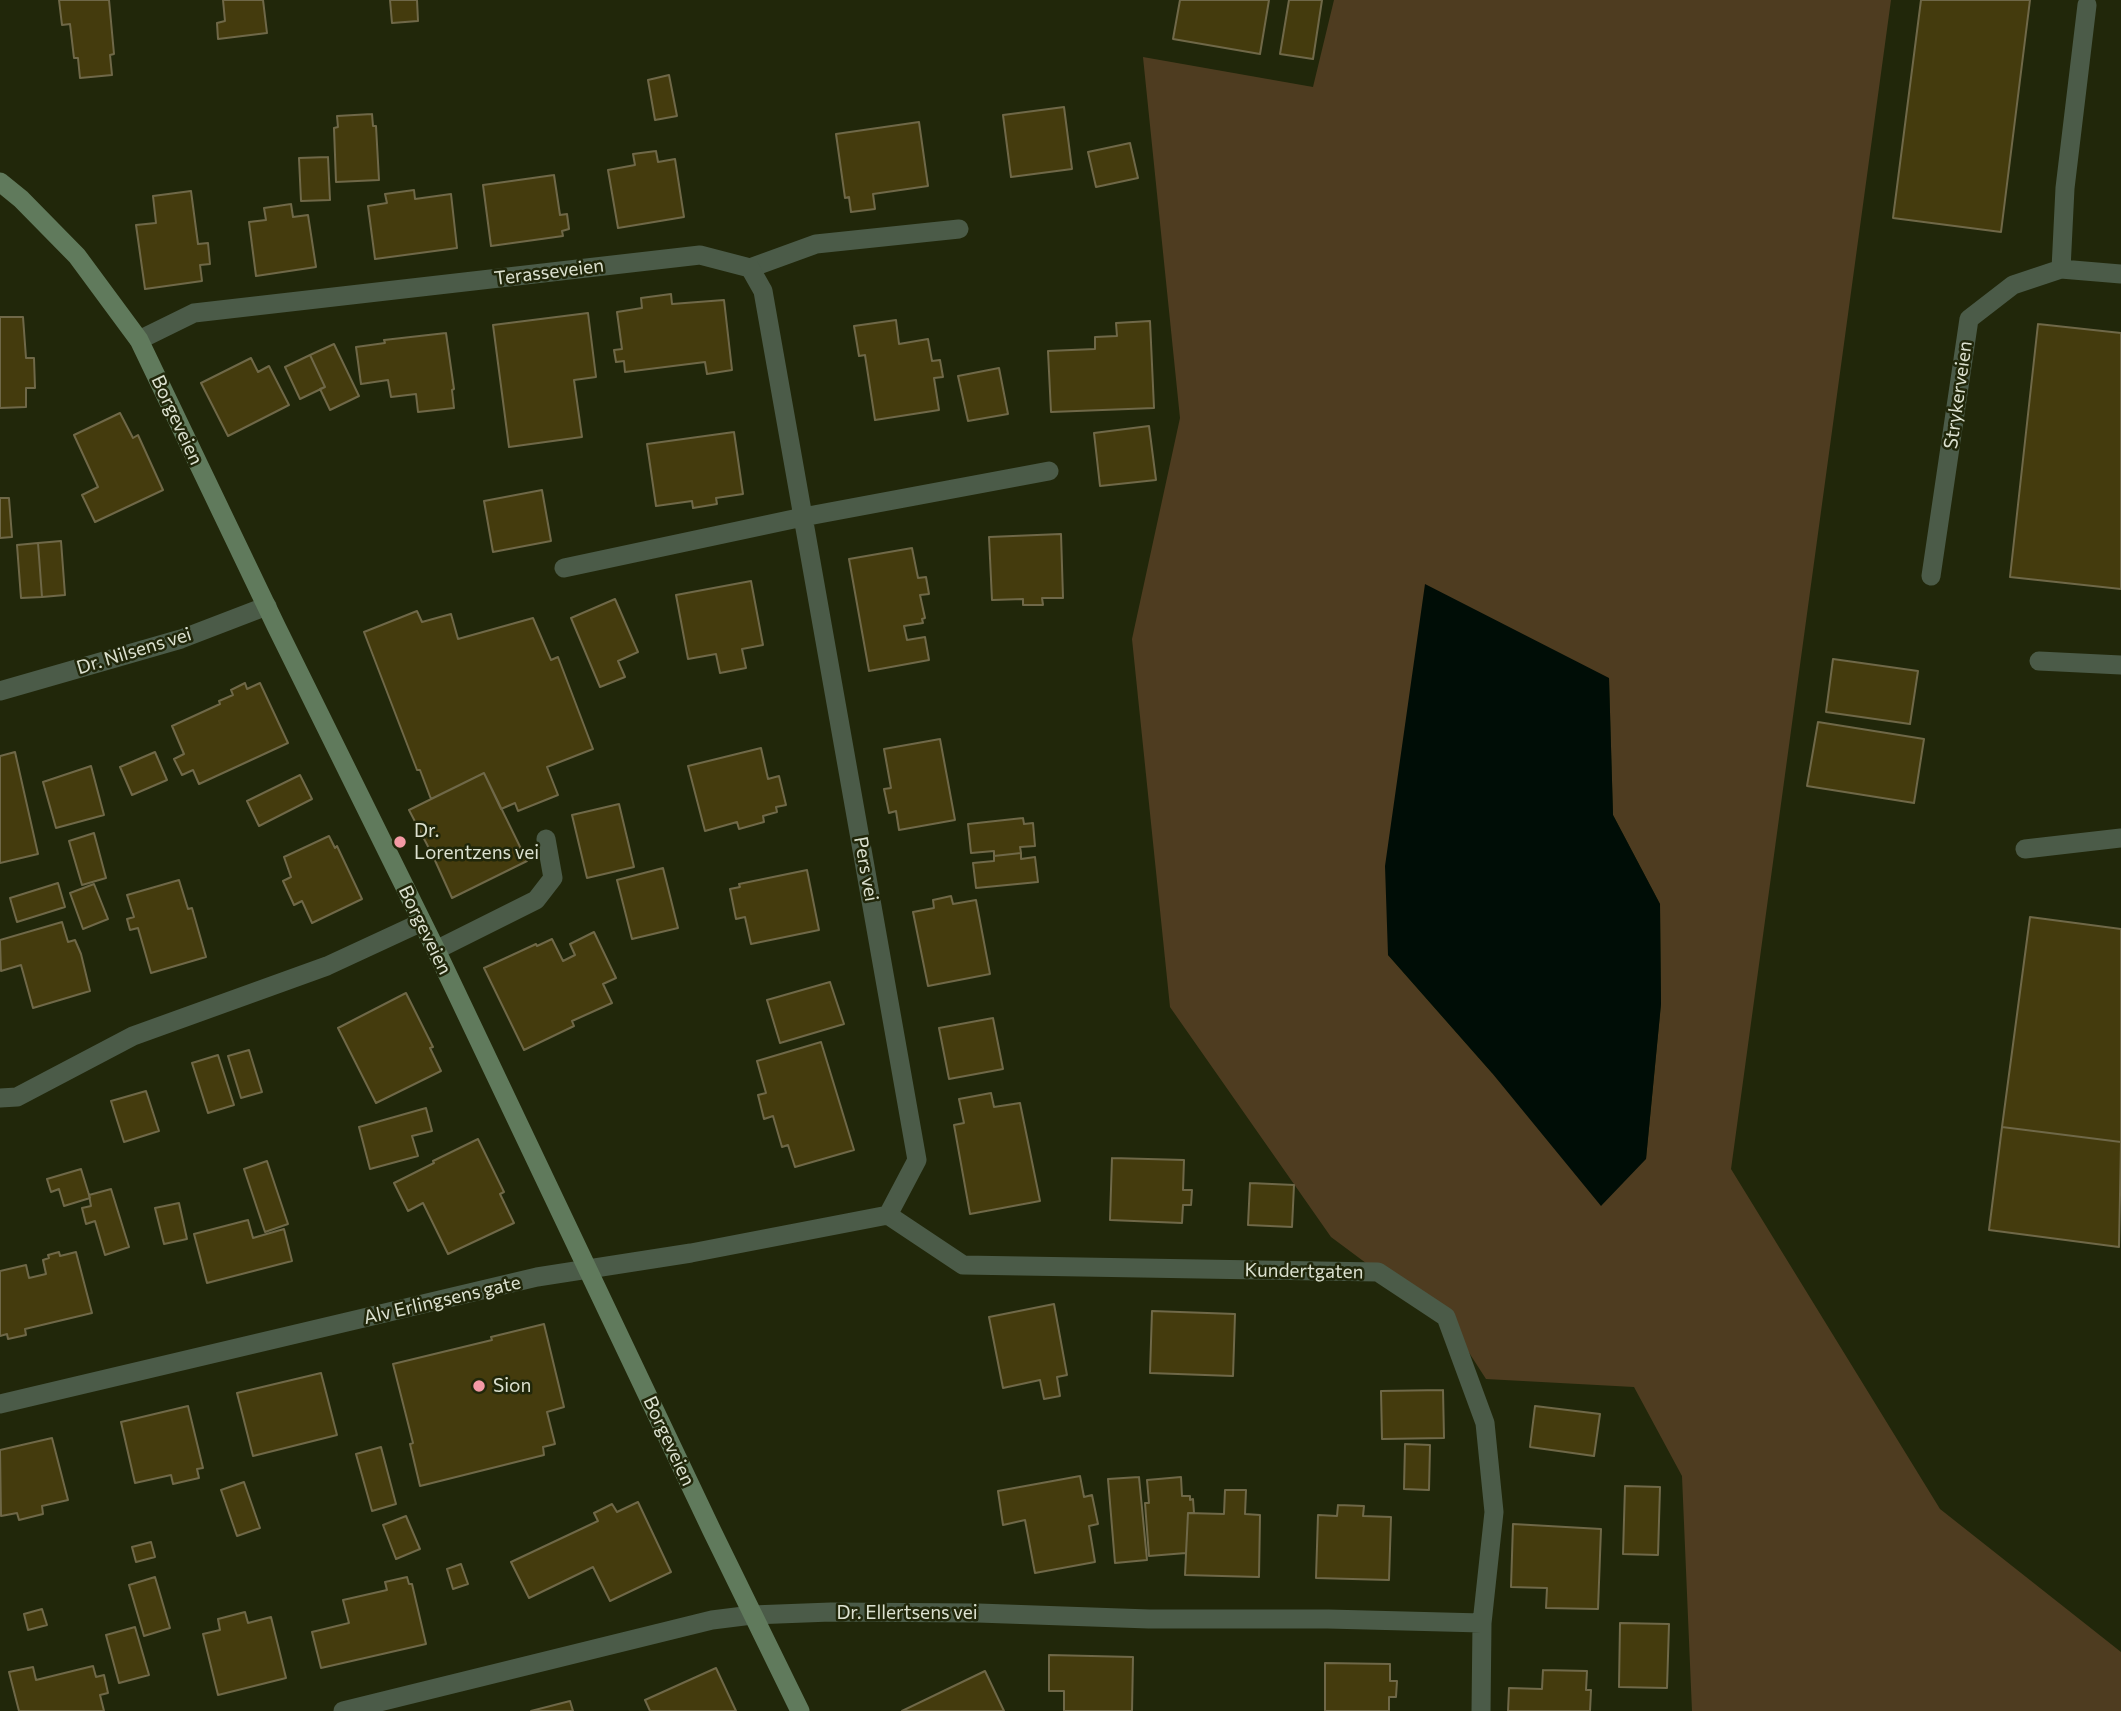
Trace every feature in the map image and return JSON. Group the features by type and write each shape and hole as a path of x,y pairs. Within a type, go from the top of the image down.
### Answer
{"main road":[{"name":"Borgeveien","path":"0,182 21,199 77,256 139,340 436,950 800,1711"}],"street":[{"path":"2061,269 2066,188 2087,5"},
{"path":"750,268 816,244 959,229"},
{"name":"Terasseveien","path":"139,340 194,313 700,255 750,268"},
{"name":"Pers vei","path":"750,268 763,291 917,1160 888,1215"},
{"name":"Strykerveien","path":"1931,576 1969,319 2013,285 2061,269 2121,274"},
{"path":"564,568 803,517 1049,471"},
{"name":"Dr. Nilsens vei","path":"0,691 181,639 267,606"},
{"path":"2039,661 2121,665"},
{"path":"2025,849 2121,838"},
{"path":"436,950 536,900 553,878 546,839"},
{"path":"0,1098 17,1097 133,1036 327,966 422,922"},
{"name":"Alv Erlingsens gate","path":"0,1404 537,1277 691,1253 888,1215"},
{"name":"Kundertgaten","path":"888,1215 963,1265 1378,1272 1446,1317 1485,1423 1493,1512 1482,1623 1482,1711"},
{"name":"Dr. Ellertsens vei","path":"343,1711 712,1620 752,1615 831,1612 965,1613 1149,1619 1482,1623"}],"shaded area":[{"path":"1334,0 1891,0 1731,1169 1940,1509 2121,1652 2121,1711 1692,1711 1682,1476 1634,1387 1486,1379 1446,1317 1331,1237 1170,1007 1132,639 1180,418 1143,57 1313,87","holes":["1609,678 1613,815 1660,904 1661,1004 1646,1159 1492,1073 1388,955"]},
{"path":"1425,584 1609,678 1613,815 1660,904 1661,1004 1646,1159 1601,1206 1492,1073 1388,955 1385,866"}],"building":[{"path":"59,0 109,0 114,54 110,55 112,75 80,78 78,58 74,58 70,24 62,25"},
{"path":"223,0 263,0 267,33 218,39 217,23 225,21"},
{"path":"390,0 417,0 418,21 392,23"},
{"path":"1180,0 1269,0 1260,54 1173,39"},
{"path":"1289,0 1322,0 1313,59 1280,54"},
{"path":"1921,0 2030,0 2001,232 1893,218"},
{"path":"669,75 677,116 655,120 648,80"},
{"path":"1064,107 1072,169 1011,177 1003,115"},
{"path":"372,114 373,126 376,126 379,180 336,182 334,128 338,127 337,116"},
{"path":"919,122 928,186 873,194 875,209 851,212 849,197 845,198 836,134"},
{"path":"1130,143 1138,178 1096,187 1088,152"},
{"path":"656,151 658,162 675,159 684,217 618,228 608,170 635,165 633,154"},
{"path":"328,157 330,200 301,201 299,158"},
{"path":"554,175 560,215 567,214 569,229 562,231 563,236 491,246 483,185"},
{"path":"414,190 415,199 451,194 457,248 375,259 368,206 387,203 385,194"},
{"path":"191,191 198,244 208,243 210,264 200,265 202,281 145,289 136,225 156,223 153,196"},
{"path":"291,204 293,217 308,215 316,267 256,276 249,222 266,220 264,208"},
{"path":"671,294 672,304 724,300 732,370 707,374 705,362 625,372 624,361 616,362 614,350 622,349 617,312 642,308 641,298"},
{"path":"588,313 596,377 574,380 582,437 509,447 493,325"},
{"path":"0,317 23,317 26,358 34,358 35,388 26,388 26,407 0,408"},
{"path":"896,320 899,344 928,339 932,361 940,360 943,377 934,378 939,410 875,420 865,355 859,356 854,326"},
{"path":"1150,321 1154,408 1051,412 1048,351 1095,349 1095,337 1117,336 1116,323"},
{"path":"2038,324 2121,333 2121,589 2010,577"},
{"path":"446,333 454,408 418,412 416,394 391,397 388,380 361,384 356,347 385,343 384,340"},
{"path":"334,344 359,396 330,410 320,389 325,387 310,355"},
{"path":"310,355 325,387 300,399 285,367"},
{"path":"251,358 258,372 269,366 289,405 228,436 201,383"},
{"path":"999,368 1008,414 968,421 958,376"},
{"path":"120,413 133,438 138,435 163,490 95,522 82,495 98,487 74,435"},
{"path":"1149,426 1156,480 1100,486 1094,433"},
{"path":"734,432 743,494 716,498 717,504 693,508 692,501 656,506 647,444"},
{"path":"542,490 551,541 493,552 484,501"},
{"path":"0,498 9,498 12,537 0,538"},
{"path":"1061,534 1063,598 1042,598 1043,605 1023,605 1023,599 992,600 989,537"},
{"path":"61,541 65,595 42,597 38,543"},
{"path":"38,543 42,597 21,598 17,545"},
{"path":"912,548 918,578 926,577 929,594 920,595 925,618 922,619 923,623 904,626 907,640 925,637 929,660 869,671 849,559"},
{"path":"751,581 763,645 742,649 746,668 720,673 716,654 688,659 676,595"},
{"path":"615,599 638,652 618,661 625,677 600,687 571,618"},
{"path":"417,611 422,622 451,614 458,639 533,618 551,660 558,657 593,749 547,767 558,795 518,811 515,803 501,809 484,773 431,799 420,770 417,770 364,632"},
{"path":"1833,659 1918,671 1910,724 1826,712"},
{"path":"245,683 247,689 260,683 288,743 199,784 193,770 182,775 174,759 184,754 172,726 220,704 219,701 233,695 231,690"},
{"path":"1818,722 1924,739 1914,803 1807,786"},
{"path":"940,739 955,820 899,830 896,811 889,813 884,789 891,788 884,749"},
{"path":"761,748 768,779 779,776 786,805 776,807 777,812 763,816 764,822 739,829 737,822 705,831 688,766"},
{"path":"15,752 38,854 0,863 0,756"},
{"path":"155,752 167,780 132,795 120,767"},
{"path":"91,766 104,815 56,828 43,782"},
{"path":"484,773 527,861 452,898 409,810"},
{"path":"300,775 312,799 259,826 247,801"},
{"path":"619,804 634,867 587,878 572,815"},
{"path":"1023,818 1024,824 1033,823 1035,846 1020,847 1021,853 994,856 994,851 971,853 968,824"},
{"path":"94,833 106,878 82,885 69,841"},
{"path":"329,836 335,848 337,846 362,899 312,923 302,901 294,905 283,881 291,877 284,857"},
{"path":"1021,853 1021,859 1035,857 1038,882 976,888 973,863 994,861 994,856"},
{"path":"663,868 678,928 632,939 617,880"},
{"path":"807,870 819,930 751,944 745,917 736,919 730,889 740,887 739,884"},
{"path":"179,880 188,909 192,908 206,957 151,973 138,928 130,930 127,919 134,917 127,895"},
{"path":"58,883 65,907 17,922 10,898"},
{"path":"94,884 108,919 83,929 70,893"},
{"path":"951,896 953,904 976,900 990,974 928,986 913,912 934,908 933,900"},
{"path":"2030,917 2121,929 2121,1142 2002,1127"},
{"path":"62,922 68,942 75,940 81,954 90,991 33,1008 21,965 1,971 0,940"},
{"path":"594,932 616,978 603,984 612,1003 572,1021 574,1026 524,1050 484,968 552,939 563,961 575,955 570,944"},
{"path":"830,982 844,1024 780,1043 767,1000"},
{"path":"406,993 433,1047 430,1048 441,1071 376,1103 338,1028"},
{"path":"993,1018 1003,1069 949,1079 939,1028"},
{"path":"821,1042 854,1150 795,1167 788,1145 782,1147 773,1116 764,1119 758,1095 766,1093 757,1061"},
{"path":"249,1050 262,1092 241,1098 228,1056"},
{"path":"218,1055 234,1105 208,1113 192,1063"},
{"path":"146,1091 159,1131 124,1142 111,1101"},
{"path":"991,1093 994,1107 1020,1103 1040,1201 970,1214 954,1125 964,1123 959,1099"},
{"path":"426,1108 432,1131 412,1136 418,1156 370,1169 359,1127"},
{"path":"2002,1127 2121,1142 2119,1247 1989,1230"},
{"path":"478,1139 504,1192 500,1194 514,1223 448,1254 423,1203 408,1211 394,1183"},
{"path":"1112,1158 1184,1160 1183,1190 1192,1190 1191,1205 1183,1205 1182,1223 1110,1220"},
{"path":"267,1161 288,1224 265,1232 244,1169"},
{"path":"81,1169 90,1198 64,1206 59,1189 51,1192 47,1179"},
{"path":"1250,1183 1294,1185 1292,1227 1248,1225"},
{"path":"111,1189 129,1247 105,1255 95,1221 86,1224 82,1208 91,1206 89,1195"},
{"path":"179,1203 187,1239 164,1244 155,1208"},
{"path":"248,1220 253,1238 284,1229 292,1261 207,1283 194,1234"},
{"path":"59,1252 60,1256 76,1252 92,1313 25,1329 26,1335 8,1339 7,1334 0,1336 0,1271 26,1265 29,1278 46,1274 43,1260 49,1258 48,1255"},
{"path":"1054,1304 1067,1375 1057,1377 1060,1396 1044,1399 1040,1380 1003,1388 989,1317"},
{"path":"1152,1311 1235,1314 1233,1376 1150,1373"},
{"name":"Sion","path":"544,1324 564,1407 547,1412 555,1444 543,1447 544,1455 420,1486 410,1444 413,1443 393,1364 492,1340 491,1337"},
{"path":"321,1373 337,1435 253,1456 237,1393"},
{"path":"1443,1390 1444,1438 1382,1439 1381,1391"},
{"path":"188,1406 203,1468 197,1469 199,1478 173,1484 171,1475 135,1483 121,1422"},
{"path":"1535,1406 1600,1414 1594,1456 1530,1447"},
{"path":"52,1438 68,1500 42,1506 43,1514 19,1520 17,1513 1,1516 0,1450"},
{"path":"1405,1444 1430,1445 1429,1490 1404,1489"},
{"path":"381,1447 396,1504 372,1511 356,1454"},
{"path":"1080,1476 1084,1497 1092,1495 1098,1524 1089,1526 1095,1562 1035,1573 1025,1520 1003,1525 998,1491"},
{"path":"1139,1477 1147,1560 1115,1563 1108,1479"},
{"path":"1181,1477 1182,1496 1190,1496 1190,1500 1193,1499 1194,1513 1188,1513 1186,1553 1149,1556 1145,1503 1149,1503 1147,1480"},
{"path":"244,1482 260,1528 237,1536 221,1490"},
{"path":"1625,1486 1660,1487 1658,1555 1623,1554"},
{"path":"1225,1490 1246,1490 1245,1514 1260,1515 1259,1577 1185,1575 1188,1513 1224,1514"},
{"path":"638,1502 671,1572 610,1601 593,1567 529,1598 511,1562 598,1521 594,1513 612,1504 617,1512"},
{"path":"1338,1505 1364,1506 1363,1516 1391,1517 1389,1580 1316,1578 1318,1515 1337,1516"},
{"path":"406,1516 420,1549 396,1559 383,1525"},
{"path":"1513,1524 1601,1529 1598,1609 1546,1608 1547,1588 1511,1587"},
{"path":"151,1542 155,1557 136,1562 132,1547"},
{"path":"461,1564 468,1584 453,1589 447,1569"},
{"path":"155,1577 170,1628 144,1636 129,1585"},
{"path":"407,1577 409,1584 412,1584 426,1644 321,1668 312,1632 349,1623 343,1600 387,1590 385,1582"},
{"path":"42,1609 47,1625 28,1630 24,1614"},
{"path":"245,1612 248,1623 271,1617 286,1678 218,1695 203,1634 220,1630 218,1619"},
{"path":"1620,1623 1669,1624 1667,1688 1619,1687"},
{"path":"135,1627 149,1675 119,1683 106,1635"},
{"path":"1049,1655 1133,1657 1132,1711 1064,1711 1064,1691 1049,1691"},
{"path":"1325,1663 1390,1664 1390,1681 1397,1681 1396,1697 1389,1697 1389,1711 1325,1711"},
{"path":"93,1666 96,1677 104,1675 108,1693 100,1695 104,1711 19,1711 9,1672 33,1667 36,1680"},
{"path":"716,1668 736,1711 650,1711 645,1700"},
{"path":"1543,1670 1587,1671 1586,1690 1591,1690 1590,1711 1508,1711 1509,1688 1542,1689"},
{"path":"985,1671 1004,1711 902,1711"},
{"path":"570,1701 573,1711 531,1711"}],"place":[{"name":"Dr. Lorentzens vei","path":"400,842"},
{"name":"Sion","path":"479,1386"}]}
